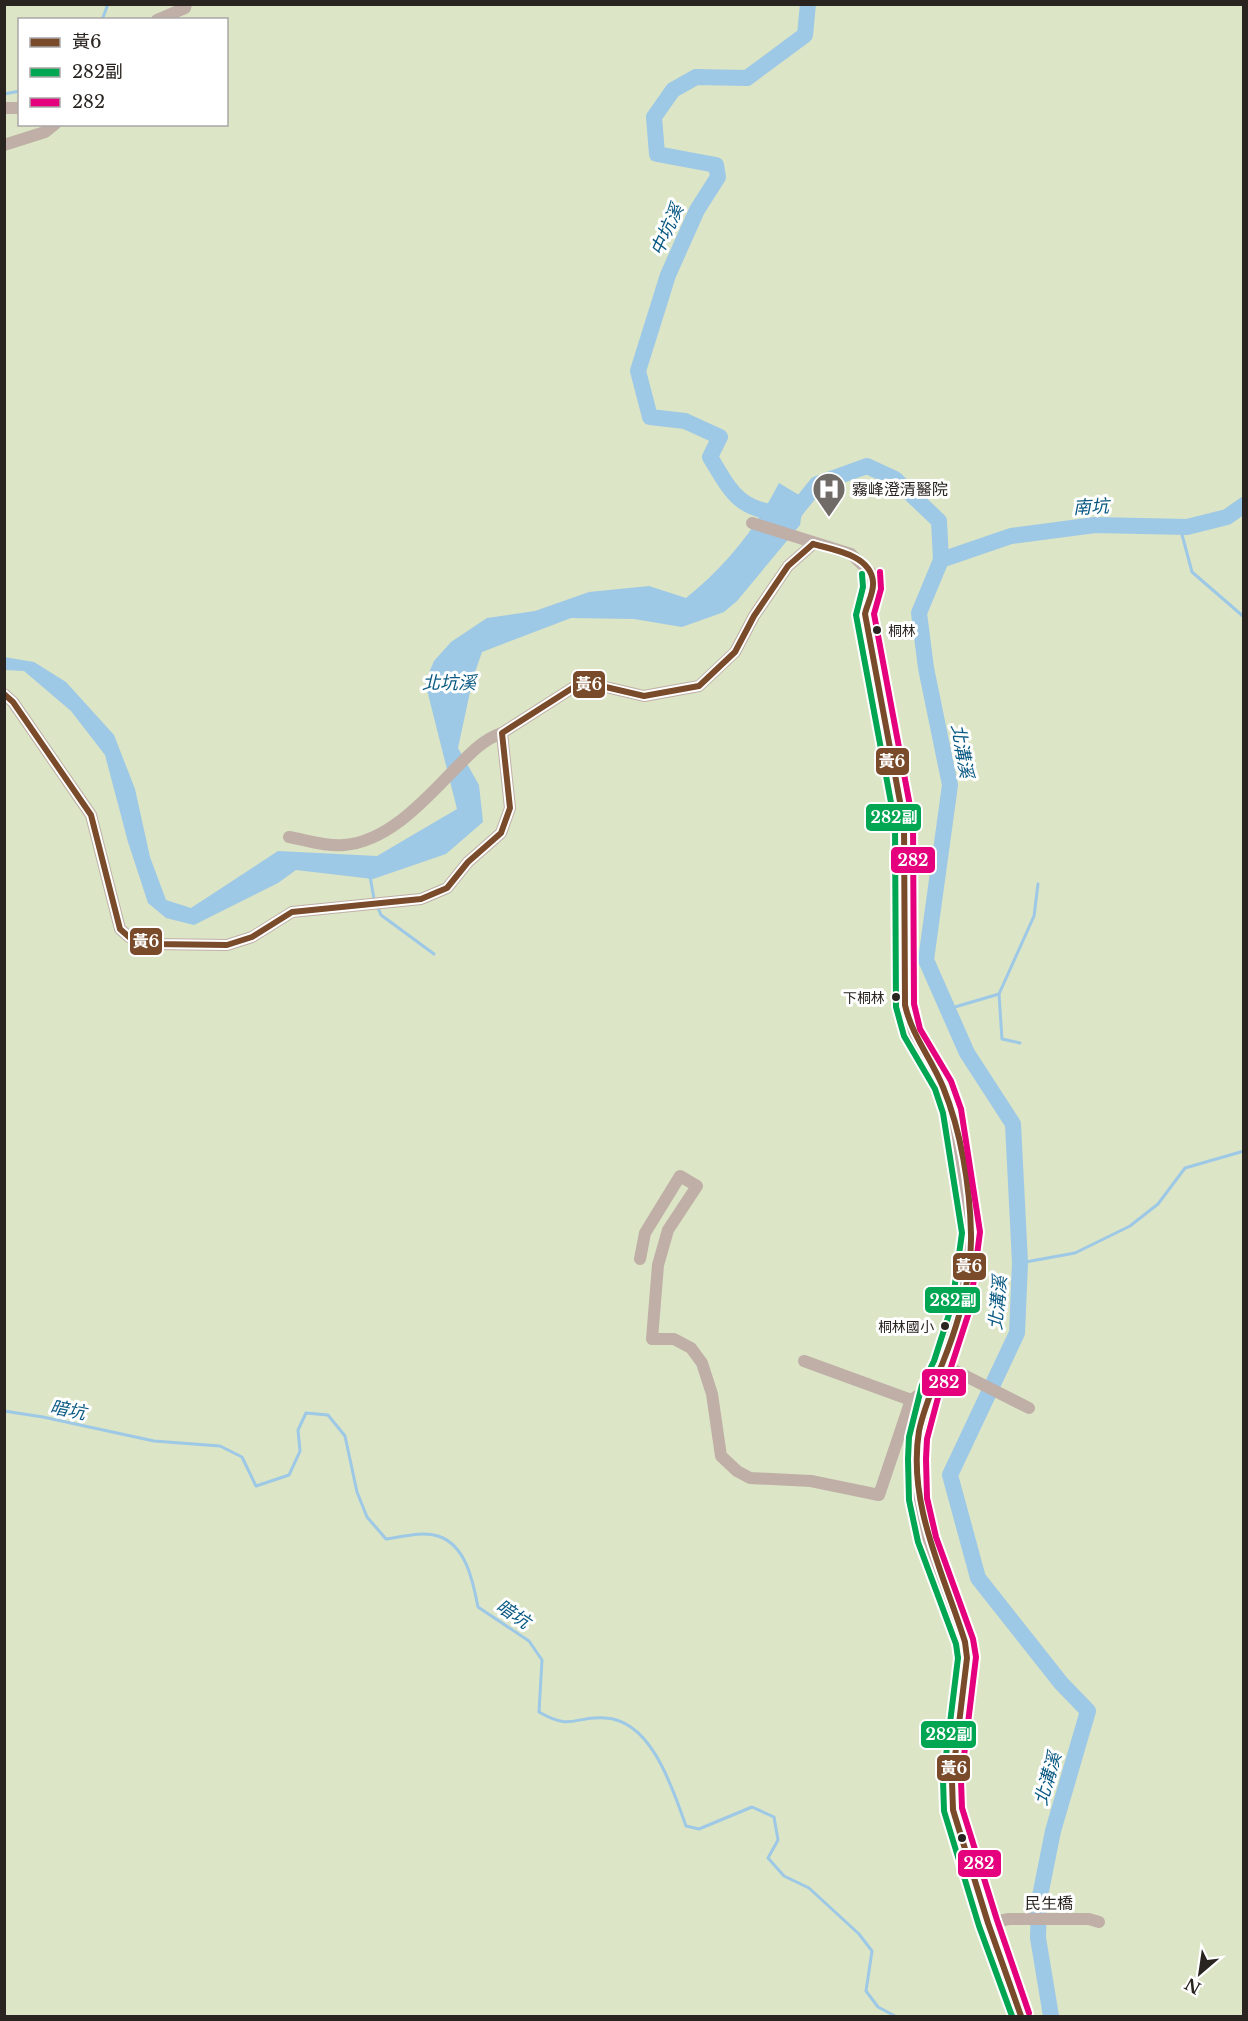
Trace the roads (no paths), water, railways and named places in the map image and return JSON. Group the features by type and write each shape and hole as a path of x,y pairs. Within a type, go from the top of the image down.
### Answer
{"street":[{"path":"163,18 185,8 186,4"},
{"path":"4,145 45,132 52,126"},
{"path":"752,523 850,554 871,573 872,588 865,614 904,823 905,1005 912,1032 943,1085 952,1111 971,1233 961,1307 942,1364 931,1388 918,1438 918,1498 927,1540 965,1642 967,1659 951,1796 988,1923 1021,2016"},
{"path":"289,837 341,846 363,843 394,825 438,786 486,738 502,733 574,687 593,684 644,696 699,686 735,652 754,616 808,541"},
{"path":"4,694 13,702 91,815 98,833 104,875 120,928 129,937 154,945 227,945 252,937 292,912 421,898 447,888 468,862 501,833 510,808 502,733"},
{"path":"640,1259 645,1233 680,1176 697,1186 668,1230 657,1265 652,1339 674,1338 691,1348 702,1363 711,1394 721,1456 737,1472 750,1478 811,1481 879,1495 911,1400 931,1388"},
{"path":"804,1361 911,1400"},
{"path":"942,1364 1025,1406"},
{"name":"民生橋","path":"988,1923 1009,1920 1094,1921"}],"water":[{"name":"北坑溪","path":"779,483 804,498 800,525 737,601 724,612 682,627 634,619 571,618 482,652 473,678 458,748 479,785 483,822 446,854 373,879 296,870 278,883 194,925 166,918 148,903 128,842 105,755 71,711 24,671 5,670 4,657 34,662 66,682 114,735 135,789 150,857 166,900 191,908 278,851 377,856 457,809 425,682 434,661 451,642 487,618 535,611 589,592 649,586 686,598 714,573 739,545"}],"waterway":[{"path":"103,18 108,4"},
{"name":"中坑溪","path":"784,514 769,512 746,504 731,490 710,457 720,437 685,421 650,417 638,371 668,275 697,210 718,177 716,165 657,154 654,117 673,90 696,77 747,78 805,35 808,4"},
{"path":"4,94 18,91"},
{"name":"北溝溪","path":"792,515 817,484 867,466 895,479 939,521 941,560 919,613 926,668 950,785 926,960 967,1053 1013,1124 1020,1263 1017,1333 950,1475 978,1578 1061,1683 1088,1711 1053,1831 1039,1901 1038,1938 1051,2016"},
{"name":"南坑","path":"941,560 1011,536 1095,525 1187,527 1227,517 1244,505"},
{"path":"1180,527 1192,572 1244,617"},
{"path":"370,876 374,899"},
{"path":"948,1009 999,994 1034,916 1038,884"},
{"path":"378,908 381,915 434,954"},
{"path":"999,994 1002,1039 1020,1043"},
{"path":"1020,1263 1075,1253 1130,1226 1158,1204 1185,1168 1244,1151"},
{"name":"暗坑","path":"4,1411 154,1441 220,1446 242,1457 256,1486 289,1475 300,1451 298,1430 306,1413 328,1415 345,1436 357,1492 367,1517 386,1539 425,1534 438,1536 448,1541 467,1565 478,1607 529,1641 542,1660 539,1712 550,1718 566,1722 605,1718 621,1722 636,1731 658,1759 686,1826 699,1829 752,1807 774,1817 778,1840 768,1858 784,1876 809,1888 859,1934 872,1951 866,1991 878,2007 895,2016"}],"place":[{"name":"霧峰澄清醫院","path":"829,518"},
{"name":"桐林","path":"877,630"},
{"name":"下桐林","path":"896,997"},
{"name":"桐林國小","path":"945,1326"}]}
